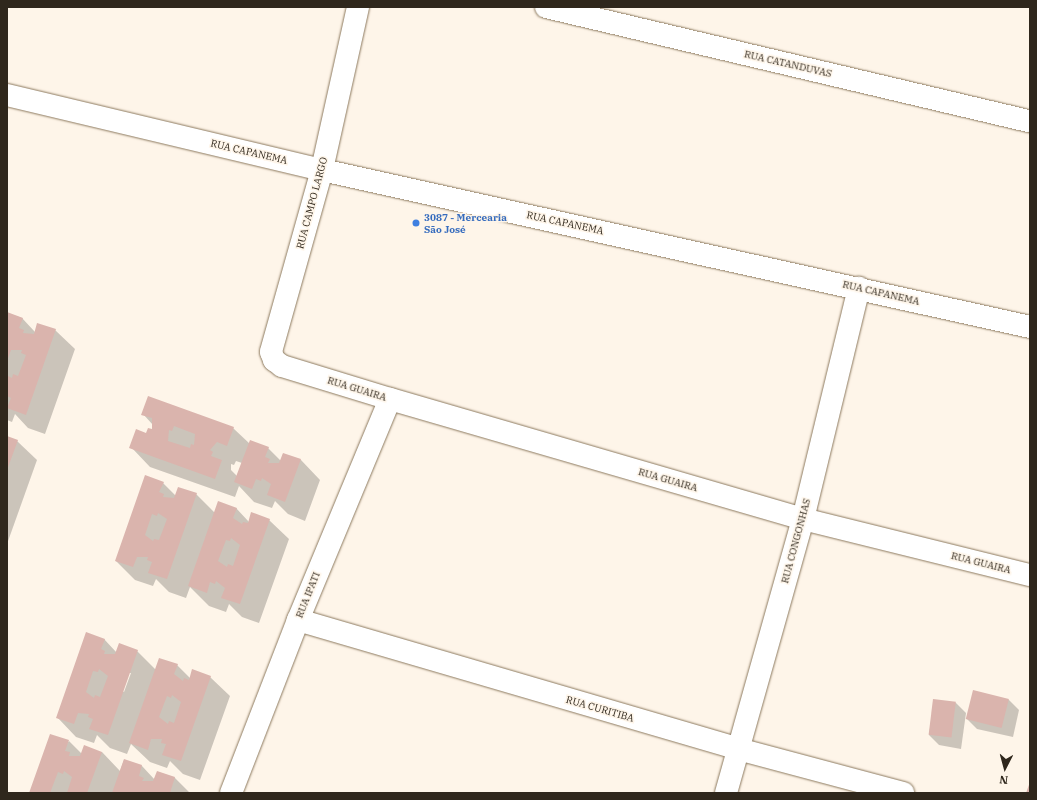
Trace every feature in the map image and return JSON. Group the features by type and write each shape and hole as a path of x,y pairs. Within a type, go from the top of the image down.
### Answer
{"street":[{"name":"RUA CAMPO LARGO","path":"308,375 282,366 274,360 271,352 322,170 358,7"},
{"name":"RUA CATANDUVAS","path":"546,7 1030,121"},
{"name":"RUA CAPANEMA","path":"7,95 322,170 1030,327"},
{"name":"RUA CONGONHAS","path":"726,793 803,519 859,288"},
{"name":"RUA GUAIRA","path":"308,375 803,519 1030,575"},
{"name":"RUA IPATI","path":"231,793 298,620 390,399"},
{"name":"RUA CURITIBA","path":"298,620 738,749 903,793"}],"building":[{"path":"7,312 23,318 19,328 24,330 23,333 34,334 37,323 56,329 26,415 7,408 11,398 7,396 7,372 8,376 12,378 13,374 18,376 26,355 21,353 22,350 11,350 7,361"},
{"path":"148,396 234,427 227,446 217,442 210,450 213,452 211,456 222,460 215,479 129,448 136,429 146,433 148,428 152,429 152,418 141,415","holes":["174,426 195,434 194,445 191,444 190,448 168,441 169,430 172,431"]},
{"path":"7,436 18,440 7,470"},
{"path":"250,440 269,447 265,457 270,459 268,463 279,463 283,453 301,459 285,502 267,495 271,484 262,478 261,481 256,479 252,489 234,482"},
{"path":"145,475 164,482 159,492 164,494 163,497 174,498 178,487 197,493 167,579 148,573 152,562 147,560 148,557 137,557 133,567 115,561","holes":["158,513 167,519 159,540 154,539 153,541 145,535 152,514 157,516"]},
{"path":"218,501 237,508 233,518 242,524 243,522 248,523 251,512 270,519 240,604 221,598 225,588 216,581 215,584 210,582 207,593 188,586","holes":["231,538 240,545 233,566 228,564 227,567 218,561 226,540 230,541"]},
{"path":"86,632 105,639 101,649 105,651 104,654 115,654 119,643 138,650 108,735 89,729 93,719 88,717 89,714 78,713 74,724 56,718","holes":["99,669 108,676 100,697 95,695 94,698 86,692 93,671 98,672"]},
{"path":"159,658 178,664 174,674 183,681 184,678 189,680 192,669 211,676 181,761 162,755 166,744 161,743 162,739 151,739 148,750 129,743","holes":["172,695 181,702 174,723 169,721 168,724 159,717 167,696 171,698"]},
{"path":"973,690 1009,699 1002,728 966,719"},
{"path":"933,699 956,702 951,738 929,735"},
{"path":"50,734 69,740 65,751 70,752 69,756 80,756 84,745 102,752 87,793 67,793 72,777 64,771 63,774 58,772 50,793 29,793"},
{"path":"124,759 142,765 139,776 144,778 142,781 153,781 157,771 175,777 170,793 112,793"},
{"path":"1030,782 1030,793 1026,793"}],"place":[{"name":"3087 - Mercearia São José","path":"416,223"}]}
